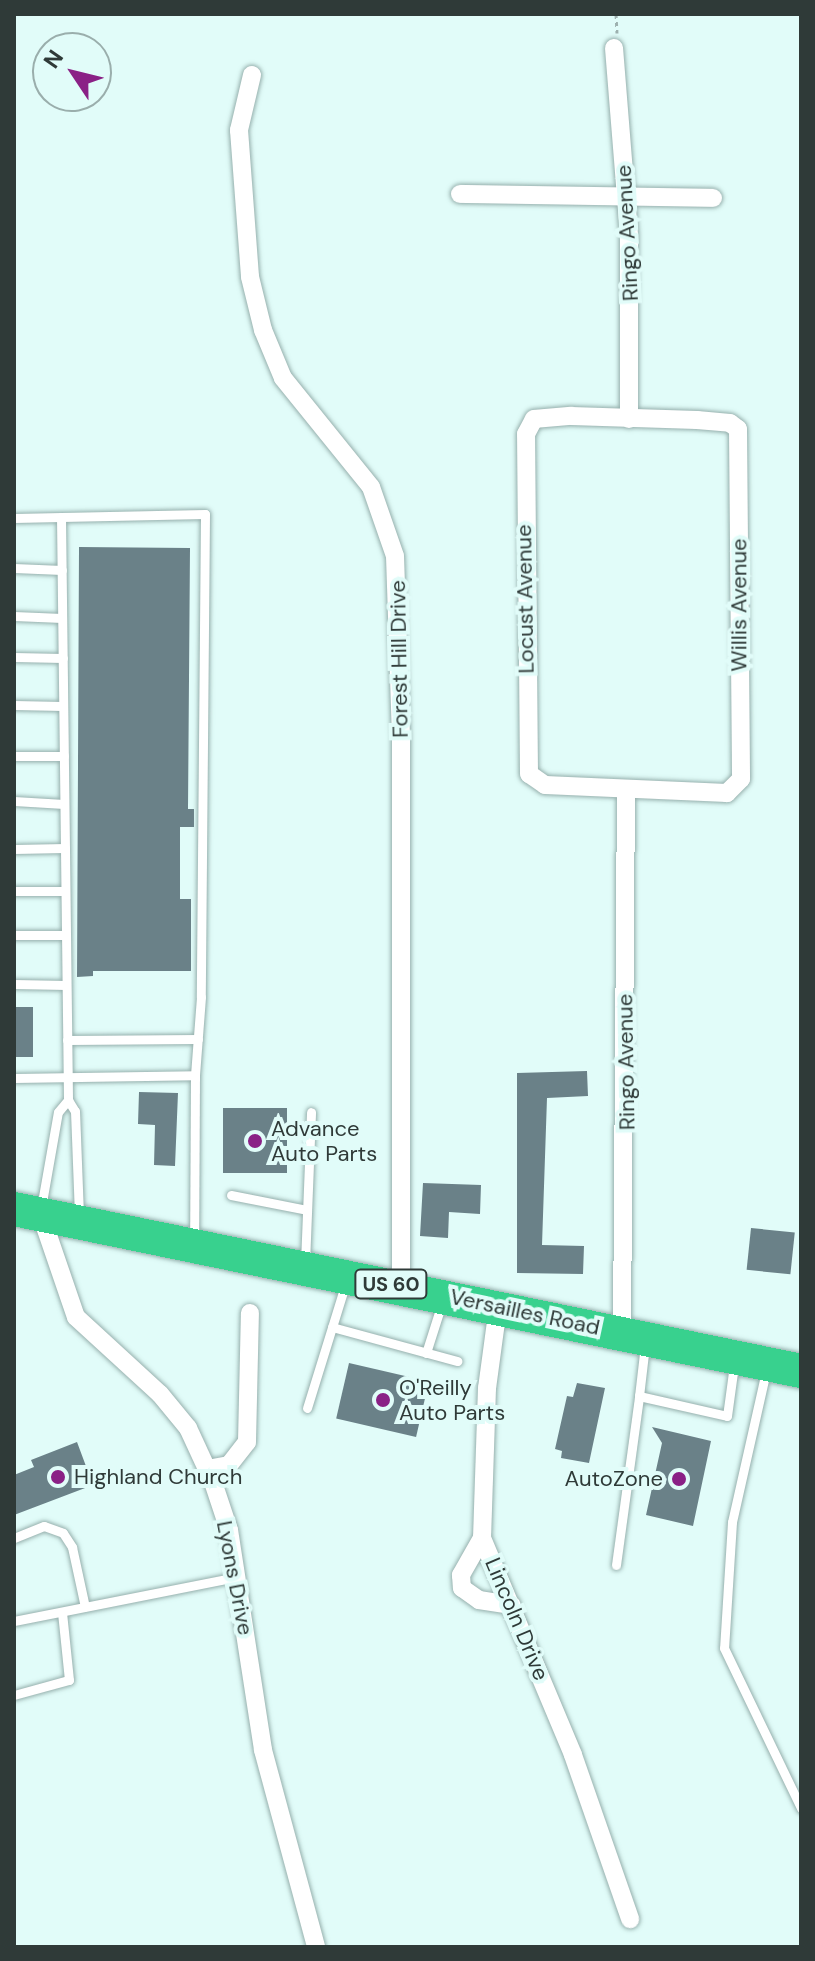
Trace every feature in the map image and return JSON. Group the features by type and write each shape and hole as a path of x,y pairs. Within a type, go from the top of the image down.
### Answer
{"highway":[{"name":"Versailles Road","path":"27,1211 305,1266 801,1371"}],"street":[{"name":"Ringo Avenue","path":"614,48 627,200 629,419"},
{"name":"Forest Hill Drive","path":"252,75 239,130 250,277 263,330 283,378 371,487 390,532 397,568 401,1286"},
{"path":"460,194 627,200 713,198"},
{"name":"Locust Avenue","path":"626,791 545,785 531,778 526,757 524,507 531,421 629,419"},
{"name":"Willis Avenue","path":"626,791 721,794 739,784 740,472 735,427 629,419"},
{"name":"Ringo Avenue","path":"626,791 634,1335"},
{"name":"Lyons Drive","path":"27,1211 76,1317 160,1394 188,1428 207,1469 229,1530 263,1750 316,1947"},
{"name":"Lincoln Drive","path":"498,1307 487,1388 482,1538 573,1755 630,1919"},
{"path":"207,1469 229,1465 247,1442 250,1313"},
{"path":"482,1538 461,1575 462,1588 479,1600 512,1605"}],"lane":[{"path":"14,518 205,514 194,1244"},
{"path":"61,517 67,1077 68,1100 75,1111 79,1220"},
{"path":"14,568 62,570"},
{"path":"14,616 62,618"},
{"path":"14,657 63,658"},
{"path":"14,705 63,706"},
{"path":"14,756 64,756"},
{"path":"14,801 64,804"},
{"path":"14,849 65,848"},
{"path":"14,891 65,891"},
{"path":"14,935 66,935"},
{"path":"14,984 66,985"},
{"path":"67,1040 198,1039"},
{"path":"14,1078 195,1075"},
{"path":"27,1211 58,1112 68,1100"},
{"path":"305,1266 311,1112"},
{"path":"231,1195 307,1210"},
{"path":"307,1408 348,1275"},
{"path":"426,1353 445,1296"},
{"path":"332,1327 457,1361"},
{"path":"616,1565 639,1396 634,1335"},
{"path":"639,1396 727,1416 735,1357"},
{"path":"768,1364 732,1522 724,1648 801,1808"},
{"path":"14,1538 44,1526 63,1533 72,1547 85,1607"},
{"path":"14,1621 236,1577"},
{"path":"14,1695 69,1680 62,1612"}],"building":[{"path":"79,547 190,548 188,809 194,809 194,827 180,827 180,899 191,899 191,971 93,971 93,976 77,977"},
{"path":"14,1007 33,1007 33,1057 14,1057"},
{"path":"587,1071 588,1096 547,1098 542,1245 584,1246 583,1274 517,1273 517,1073"},
{"path":"139,1092 178,1093 175,1166 154,1165 155,1125 138,1124"},
{"name":"Advance Auto Parts","path":"223,1108 287,1108 287,1173 223,1173"},
{"path":"423,1183 481,1185 480,1214 449,1212 448,1238 420,1236"},
{"path":"751,1228 795,1233 790,1274 747,1270"},
{"name":"O'Reilly Auto Parts","path":"349,1363 429,1381 416,1437 336,1419"},
{"path":"577,1383 605,1388 589,1463 561,1458 562,1451 555,1449 567,1396 573,1397"},
{"name":"AutoZone","path":"652,1427 711,1441 693,1526 646,1515 662,1443"},
{"path":"77,1442 93,1485 14,1515 14,1475 34,1467 31,1460"}],"place":[{"name":"Advance Auto Parts","path":"255,1141"},
{"name":"O'Reilly Auto Parts","path":"383,1400"},
{"name":"Highland Church","path":"58,1477"},
{"name":"AutoZone","path":"679,1479"}]}
